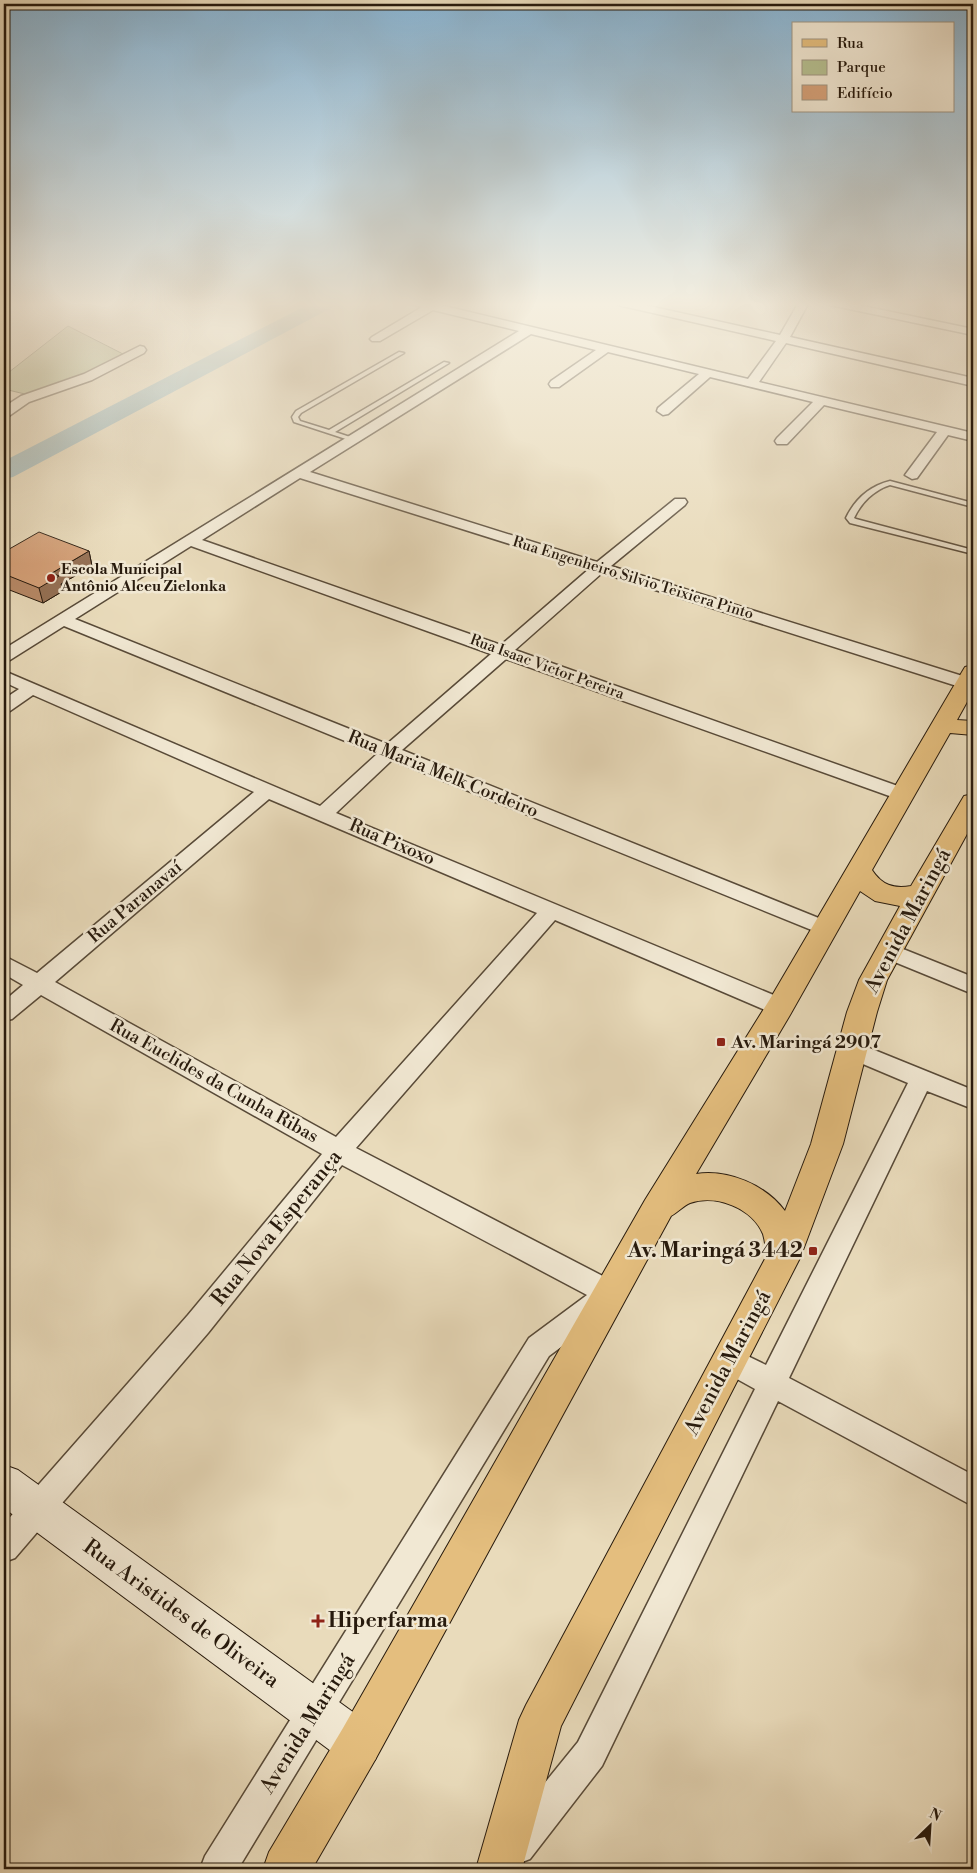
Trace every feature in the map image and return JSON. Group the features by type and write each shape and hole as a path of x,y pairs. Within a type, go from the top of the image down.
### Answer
{"main road":[{"name":"Avenida Maringá","path":"286,1869 359,1744 657,1210 780,1006 970,677"},
{"path":"942,725 973,728"},
{"name":"Avenida Maringá","path":"500,1869 541,1720 783,1258 827,1144 852,1050 874,980 920,893 970,813"},
{"path":"859,870 864,880 873,890 886,895 898,898 920,893"},
{"path":"657,1210 679,1192 693,1188 725,1188 740,1193 758,1204 771,1217 780,1234 783,1258"},
{"name":"Rua Aristides de Oliveira","path":"4,1484 359,1744"}],"street":[{"path":"4,413 25,399 52,389"},
{"path":"4,656 433,389"},
{"path":"663,411 689,389"},
{"path":"773,389 973,437"},
{"path":"11,396 25,399"},
{"path":"782,441 821,401"},
{"path":"912,475 945,430"},
{"name":"Rua Engenheiro Silvio Teixiera Pinto","path":"299,473 599,568 970,677"},
{"path":"323,814 389,752 599,568 680,502"},
{"name":"Rua Isaac Victor Pereira","path":"191,541 902,794"},
{"name":"Rua Maria Melk Cordeiro","path":"61,620 824,928"},
{"name":"Rua Pixoxo","path":"4,676 267,791 780,1006"},
{"path":"4,707 32,688"},
{"name":"Rua Paranavaí","path":"4,1012 267,791"},
{"name":"Rua Nova Esperança","path":"4,1547 198,1324 340,1151 552,910"},
{"path":"888,951 973,986"},
{"name":"Rua Euclides da Cunha Ribas","path":"4,964 340,1151 610,1294"},
{"path":"852,1050 973,1100"},
{"name":"Avenida Maringá","path":"500,1869 590,1754 922,1078"},
{"name":"Avenida Maringá","path":"218,1869 539,1347 610,1294"},
{"path":"729,1360 973,1491"}],"lane":[{"path":"337,389 298,412 295,417 297,422 352,439"},
{"path":"330,432 402,389"},
{"path":"973,505 890,483 881,484 873,489 850,518 853,521 973,552"}],"green space":[{"path":"6,389 45,389 29,395"}],"building":[{"path":"39,532 89,551 52,573 59,576 39,588 4,574 4,552"}],"waterway":[{"path":"4,471 160,389"}],"place":[{"name":"Escola Municipal Antônio Alceu Zielonka","path":"51,578"},
{"name":"Av. Maringá 2907","path":"721,1042"},
{"name":"Av. Maringá 3442","path":"813,1251"},
{"name":"Hiperfarma","path":"318,1621"}]}
